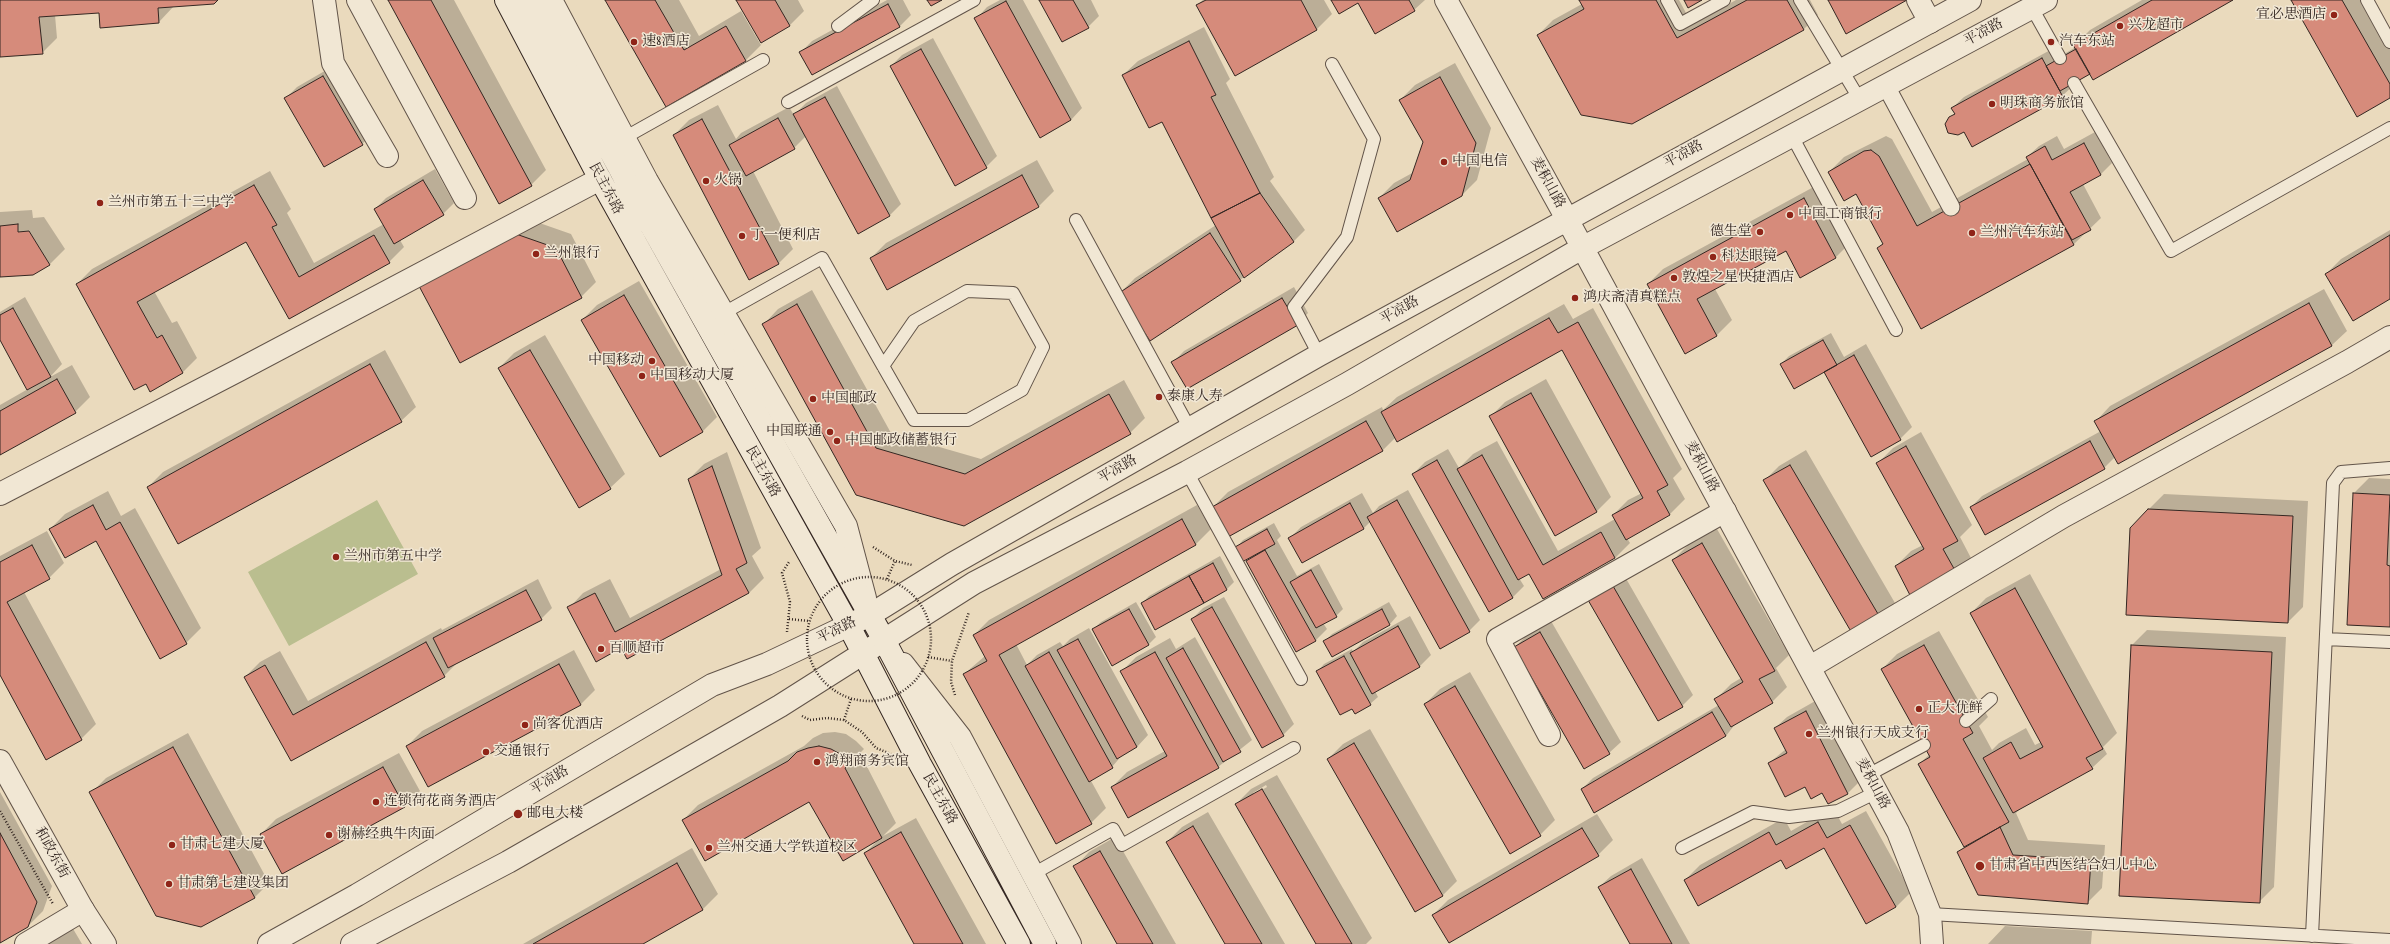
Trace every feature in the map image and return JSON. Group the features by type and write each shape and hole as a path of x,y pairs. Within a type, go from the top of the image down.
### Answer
{"street":[{"path":"324,0 333,63 387,156"},
{"path":"358,0 465,198"},
{"name":"民主东路","path":"506,0 600,179 849,626 920,764 1018,944"},
{"name":"民主东路","path":"529,0 630,188 884,640 1045,944"},
{"name":"民主东路","path":"551,0 624,138 722,314 846,526 870,615"},
{"name":"麦积山路","path":"1446,0 1810,667 1898,832 1930,914 1932,944"},
{"path":"1918,0 1930,22"},
{"name":"平凉路","path":"269,944 371,887 712,685 767,664 870,615 952,564 1319,355 1970,0"},
{"name":"平凉路","path":"352,944 508,862 780,706 974,583 1186,472 1347,384 1582,248 2039,4"},
{"path":"1886,86 1951,207"},
{"path":"0,494 232,374 600,179"},
{"path":"1810,667 2064,516 2347,362 2390,336"},
{"path":"1550,735 1498,639 1725,511"},
{"name":"民主东路","path":"884,640 960,737 1070,944"},
{"name":"和政东街","path":"0,761 83,910 105,944"},
{"path":"26,944 83,910"}],"lane":[{"path":"838,26 873,0"},
{"path":"788,102 974,0"},
{"path":"1667,0 1680,24 1724,0"},
{"path":"1800,0 1860,100"},
{"path":"2367,0 2390,42"},
{"path":"2039,4 2060,58"},
{"path":"624,138 763,60"},
{"path":"1319,355 1294,307 1347,237 1374,139 1332,64"},
{"path":"2074,83 2171,251 2390,128"},
{"path":"1792,136 1896,330"},
{"path":"1076,220 1190,429"},
{"path":"722,314 822,258 914,420 968,420 1022,390 1043,347 1013,293 967,291 914,321 884,366"},
{"path":"2312,936 2333,483 2341,472 2390,468"},
{"path":"1186,472 1301,679"},
{"path":"2326,638 2390,642"},
{"path":"1966,721 1991,699"},
{"path":"1682,848 1753,812 1789,817 1838,811 1872,783 1924,745"},
{"path":"1033,874 1113,829 1122,845 1294,748"},
{"path":"1930,914 2250,938 2312,936 2390,940"}],"path":[{"path":"802,544 782,573 790,602 789,619 809,621"},
{"path":"887,579 895,561"},
{"path":"862,577 887,579 908,590 924,609 931,633 928,657 917,678 898,694 875,701 851,699 830,687 814,669 807,645 809,621 820,599 839,584 862,577"},
{"path":"928,657 952,661 968,619 974,583"},
{"path":"844,720 851,699"},
{"path":"780,706 810,720 827,718 844,720 862,732 876,748 920,764"},
{"path":"0,811 63,922"}],"green space":[{"path":"377,500 418,574 289,646 248,572"}],"building":[{"path":"0,0 218,0 214,4 158,8 159,23 100,28 99,13 39,17 43,54 0,57"},
{"path":"388,0 431,0 532,186 499,204"},
{"path":"605,0 655,0 684,50 726,26 746,61 666,107"},
{"path":"736,0 775,0 790,26 761,43"},
{"path":"927,0 942,0 931,6"},
{"path":"1039,0 1073,0 1089,28 1062,42"},
{"path":"1206,0 1301,0 1317,30 1235,76 1196,5"},
{"path":"1331,0 1409,0 1415,11 1375,34 1358,3 1339,14"},
{"path":"1579,0 1656,0 1677,38 1747,0 1787,0 1804,30 1632,124 1581,115 1537,35 1584,9"},
{"path":"1684,0 1702,0 1688,8"},
{"path":"1828,0 1907,0 1846,34"},
{"path":"2152,0 2233,0 2093,80 2073,45"},
{"path":"2291,0 2342,0 2390,84 2390,98 2357,117"},
{"path":"1006,1 1071,120 1040,138 974,18"},
{"path":"888,4 900,27 812,75 799,52"},
{"path":"1189,41 1216,95 1211,97 1260,193 1211,218 1162,122 1149,128 1122,75"},
{"path":"921,49 987,168 955,186 890,66"},
{"path":"2076,49 2090,74 2060,91 2046,66"},
{"path":"2042,58 2063,97 1972,147 1964,132 1958,135 1948,133 1945,124 1949,117 1955,114 1951,108"},
{"path":"323,76 363,145 324,167 284,98"},
{"name":"中国电信","path":"1440,77 1476,143 1462,196 1397,232 1378,198 1410,180 1423,142 1399,100"},
{"path":"825,97 890,216 858,234 793,114"},
{"path":"778,118 795,149 746,176 729,145"},
{"path":"702,119 779,264 749,280 673,135"},
{"path":"2084,143 2101,175 2070,192 2091,230 2072,240 2026,157 2045,146 2052,160"},
{"name":"兰州汽车东站","path":"1871,150 1879,156 1917,226 2030,164 2074,245 1921,329 1877,248 1883,244 1856,194 1844,201 1828,172 1864,151"},
{"path":"1022,175 1039,207 887,290 870,258"},
{"path":"423,180 444,215 394,244 374,209"},
{"path":"254,185 277,225 272,227 299,277 374,235 390,263 289,319 246,242 137,302 157,338 162,335 183,373 150,392 146,384 134,390 76,284"},
{"path":"1260,193 1294,242 1244,278 1211,218"},
{"path":"1804,198 1836,258 1800,278 1786,251 1697,299 1717,336 1685,354 1647,284"},
{"path":"18,224 18,232 29,231 50,265 33,275 0,277 0,226"},
{"path":"1210,233 1241,281 1150,341 1119,293"},
{"path":"516,234 556,248 582,298 460,363 419,286"},
{"path":"2390,235 2390,299 2353,321 2325,274"},
{"name":"中国移动大厦","path":"624,295 703,432 660,457 581,320"},
{"path":"1282,298 1298,325 1187,389 1171,362"},
{"path":"2309,303 2332,346 2118,464 2094,421"},
{"path":"797,304 876,448 965,474 1109,394 1131,434 964,526 856,495 762,324"},
{"path":"13,308 51,377 27,390 0,340 0,315"},
{"path":"1549,318 1558,333 1578,322 1668,485 1657,491 1670,515 1626,540 1612,515 1643,498 1562,350 1397,442 1381,412"},
{"path":"1823,340 1837,365 1794,389 1780,364"},
{"path":"530,350 611,489 579,508 498,368"},
{"path":"1854,355 1901,440 1871,457 1824,372"},
{"path":"370,364 402,422 178,544 147,487"},
{"path":"57,379 76,413 0,455 0,411"},
{"path":"1531,393 1597,512 1555,536 1489,416"},
{"path":"1366,421 1383,451 1228,537 1212,507"},
{"path":"2090,441 2105,469 1985,535 1970,507"},
{"path":"1906,446 1958,541 1943,549 1957,574 1912,599 1895,566 1924,549 1876,463"},
{"path":"1482,455 1543,565 1601,532 1615,558 1543,599 1529,574 1518,580 1457,469"},
{"path":"1437,460 1513,598 1489,612 1412,474"},
{"path":"1790,465 1881,619 1853,635 1763,480"},
{"path":"712,466 747,563 736,569 749,593 627,659 621,648 596,662 567,607 595,593 615,632 722,575 688,479"},
{"path":"2353,493 2390,495 2387,565 2390,566 2390,627 2347,625"},
{"path":"1397,500 1470,632 1440,649 1367,517"},
{"path":"1350,503 1364,529 1302,563 1288,538"},
{"path":"93,505 106,530 120,522 187,644 160,659 96,541 65,558 49,529"},
{"path":"2148,509 2293,516 2288,623 2126,615 2130,528"},
{"path":"1182,519 1196,545 999,655 1092,824 1056,844 963,674 987,661 973,635"},
{"path":"1267,529 1275,544 1242,562 1235,547"},
{"path":"1702,543 1775,671 1759,679 1773,703 1731,727 1714,699 1743,682 1672,560"},
{"path":"32,545 50,579 7,602 82,740 46,760 0,675 0,562"},
{"path":"1265,550 1316,641 1296,652 1246,561"},
{"path":"1213,563 1227,590 1204,603 1189,576"},
{"path":"1311,570 1337,617 1316,628 1290,582"},
{"path":"1189,576 1204,603 1155,630 1141,603"},
{"path":"1613,586 1683,707 1658,721 1588,600"},
{"path":"2015,588 2103,749 2086,758 2093,769 2013,813 1983,758 2011,742 2020,759 2043,747 1970,613"},
{"path":"526,590 542,620 448,668 433,638"},
{"path":"1212,607 1284,736 1262,748 1191,619"},
{"path":"1129,609 1149,645 1112,666 1092,629"},
{"path":"1382,609 1390,625 1332,657 1323,641"},
{"path":"1398,626 1420,667 1372,694 1350,653"},
{"path":"1540,632 1610,754 1584,769 1514,647"},
{"path":"1078,639 1137,747 1117,759 1057,650"},
{"path":"426,642 445,677 291,761 244,677 265,665 293,715"},
{"path":"1924,645 1973,733 1963,739 2009,822 1964,847 1918,764 1930,757 1881,669"},
{"path":"2131,645 2272,652 2260,903 2119,896"},
{"path":"1183,648 1241,752 1223,762 1166,658"},
{"path":"1049,652 1113,768 1089,782 1025,666"},
{"path":"1155,652 1219,768 1128,818 1111,787 1167,756 1120,671"},
{"path":"1344,656 1371,705 1355,714 1352,709 1340,715 1316,671"},
{"path":"559,664 581,705 428,787 406,746"},
{"path":"1455,686 1541,836 1510,854 1424,704"},
{"path":"1806,711 1848,794 1828,804 1822,793 1811,799 1805,787 1785,797 1768,763 1787,753 1774,728"},
{"path":"1712,712 1726,736 1594,813 1581,789"},
{"path":"1354,743 1443,896 1415,912 1327,759"},
{"path":"819,746 831,749 842,755 849,764 845,768 882,838 843,861 809,802 705,861 682,820 788,761 797,752"},
{"name":"甘肃七建大厦","path":"173,747 255,898 201,927 156,916 89,792"},
{"path":"383,767 405,807 282,874 260,834"},
{"path":"1262,789 1352,944 1316,944 1235,804"},
{"path":"1818,822 1827,838 1850,825 1896,907 1866,924 1824,848 1786,869 1781,860 1698,906 1684,880 1769,832 1776,845"},
{"path":"1193,826 1262,944 1225,944 1166,842"},
{"path":"2000,827 2013,855 2091,860 2088,904 1978,895 1957,852"},
{"path":"1582,828 1599,856 1449,943 1432,915"},
{"path":"901,832 963,944 914,944 864,853"},
{"path":"0,833 37,902 28,927 0,943"},
{"path":"1100,851 1153,944 1117,944 1073,866"},
{"path":"677,863 703,910 643,944 533,944"},
{"path":"1631,869 1672,944 1630,944 1598,887"}],"place":[{"name":"宜必思酒店","path":"2334,15"},
{"name":"兴龙超市","path":"2120,26"},
{"name":"速8酒店","path":"634,42"},
{"name":"汽车东站","path":"2051,42"},
{"name":"明珠商务旅馆","path":"1992,104"},
{"name":"中国电信","path":"1444,162"},
{"name":"火锅","path":"706,181"},
{"name":"兰州市第五十三中学","path":"100,203"},
{"name":"中国工商银行","path":"1790,215"},
{"name":"德生堂","path":"1760,232"},
{"name":"兰州汽车东站","path":"1972,233"},
{"name":"丁一便利店","path":"742,236"},
{"name":"兰州银行","path":"536,254"},
{"name":"科达眼镜","path":"1713,257"},
{"name":"敦煌之星快捷酒店","path":"1674,278"},
{"name":"鸿庆斋清真糕点","path":"1575,298"},
{"name":"中国移动","path":"652,361"},
{"name":"中国移动大厦","path":"642,376"},
{"name":"泰康人寿","path":"1159,397"},
{"name":"中国邮政","path":"813,399"},
{"name":"中国联通","path":"830,432"},
{"name":"中国邮政储蓄银行","path":"837,441"},
{"name":"兰州市第五中学","path":"336,557"},
{"name":"百顺超市","path":"601,649"},
{"name":"正大优鲜","path":"1919,709"},
{"name":"尚客优酒店","path":"525,725"},
{"name":"兰州银行天成支行","path":"1809,734"},
{"name":"交通银行","path":"486,752"},
{"name":"鸿翔商务宾馆","path":"817,762"},
{"name":"连锁荷花商务酒店","path":"376,802"},
{"name":"邮电大楼","path":"518,814"},
{"name":"谢赫经典牛肉面","path":"329,835"},
{"name":"甘肃七建大厦","path":"172,845"},
{"name":"兰州交通大学铁道校区","path":"709,848"},
{"name":"甘肃省中西医结合妇儿中心","path":"1980,866"},
{"name":"甘肃第七建设集团","path":"169,884"}]}
